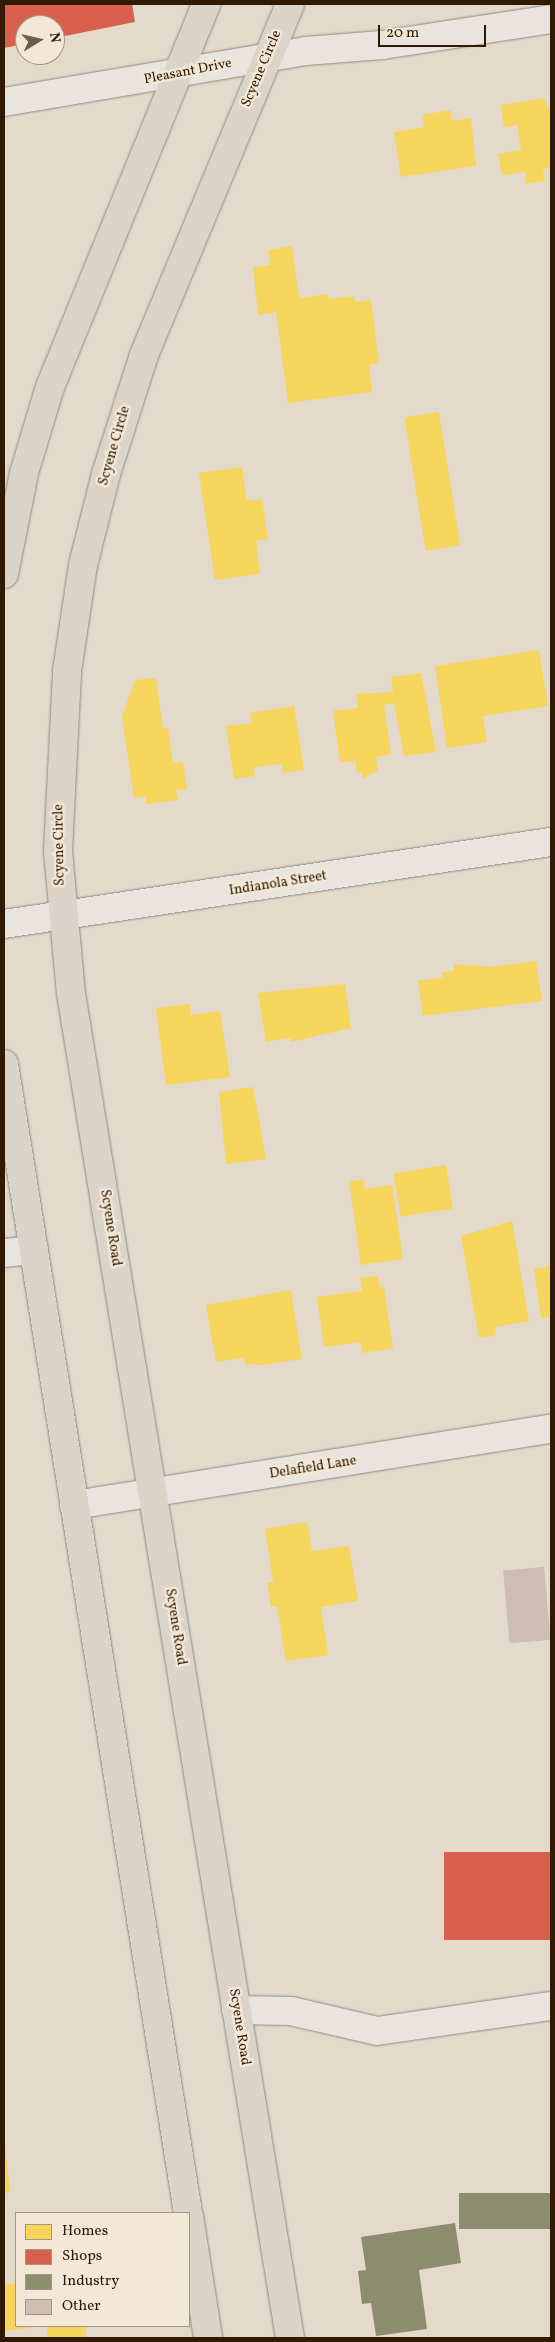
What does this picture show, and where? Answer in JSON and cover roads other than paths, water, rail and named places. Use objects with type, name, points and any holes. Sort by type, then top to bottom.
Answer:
[{"type":"main road","points":[[4,574],[24,473],[50,387],[175,76],[206,4]]},
{"type":"main road","name":"Scyene Circle","points":[[63,916],[58,851],[60,754],[83,565],[138,371],[290,4]]},
{"type":"main road","name":"Scyene Road","points":[[63,916],[71,994],[154,1493],[290,2338]]},
{"type":"main road","points":[[4,1064],[188,2212]]},
{"type":"main road","points":[[190,2227],[208,2338]]},
{"type":"street","name":"Pleasant Drive","points":[[4,102],[175,76],[268,57],[551,19]]},
{"type":"street","name":"Indianola Street","points":[[4,924],[551,842]]},
{"type":"street","points":[[4,1253],[34,1250]]},
{"type":"street","name":"Delafield Lane","points":[[74,1505],[551,1429]]},
{"type":"street","points":[[236,2010],[291,2010],[376,2031],[551,2006]]}]
